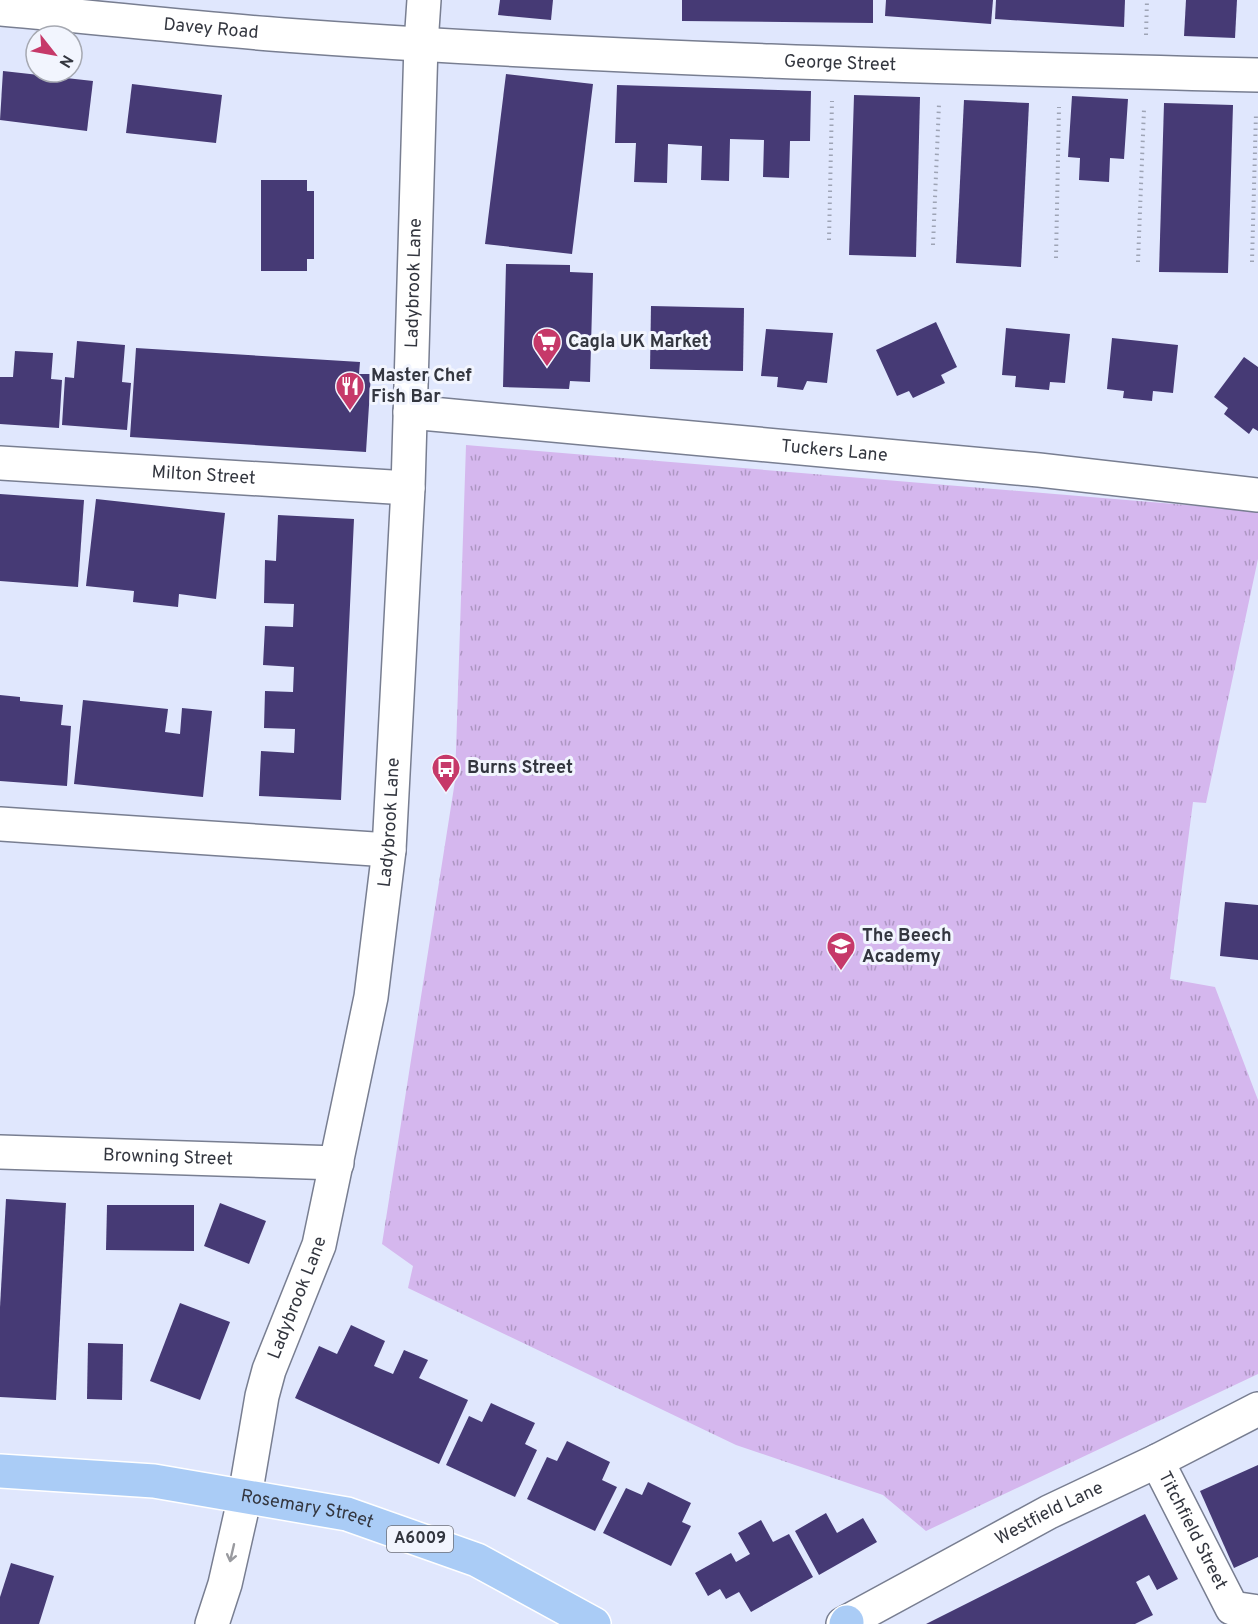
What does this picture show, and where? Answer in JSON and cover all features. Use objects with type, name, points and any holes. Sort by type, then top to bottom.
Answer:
[{"type":"highway","name":"Rosemary Street","points":[[0,1471],[154,1481],[328,1510],[477,1560],[587,1622]]},
{"type":"street","name":"Ladybrook Lane","points":[[212,1624],[225,1584],[245,1496],[262,1396],[269,1370],[319,1245],[371,997],[389,850],[408,488],[424,0]]},
{"type":"street","name":"Davey Road","points":[[0,9],[282,35],[421,44]]},
{"type":"street","name":"George Street","points":[[421,44],[832,64],[1258,75]]},
{"type":"street","name":"Tuckers Lane","points":[[410,412],[1039,470],[1258,495]]},
{"type":"street","name":"Milton Street","points":[[0,463],[408,488]]},
{"type":"street","points":[[0,824],[389,850]]},
{"type":"street","name":"Browning Street","points":[[0,1152],[337,1163]]},
{"type":"street","name":"Westfield Lane","points":[[845,1623],[1049,1512],[1157,1461],[1258,1409]]},
{"type":"street","name":"Titchfield Street","points":[[1157,1461],[1232,1608],[1258,1612]]},
{"type":"path","points":[[1138,262],[1147,0]]},
{"type":"path","points":[[829,240],[832,64]]},
{"type":"path","points":[[933,245],[940,67]]},
{"type":"path","points":[[1056,258],[1060,70]]},
{"type":"path","points":[[1252,262],[1256,112]]},
{"type":"green space","name":"The Beech Academy","points":[[466,445],[1258,511],[1258,559],[1206,803],[1193,802],[1170,979],[1215,987],[1258,1100],[1258,1374],[926,1531],[883,1495],[736,1445],[408,1288],[413,1266],[382,1244],[455,781]]},
{"type":"building","points":[[500,0],[553,0],[551,20],[498,15]]},
{"type":"building","points":[[682,0],[873,0],[873,23],[682,21]]},
{"type":"building","points":[[886,0],[993,0],[991,24],[885,16]]},
{"type":"building","points":[[996,0],[1125,0],[1124,27],[995,19]]},
{"type":"building","points":[[1186,0],[1237,0],[1235,38],[1184,36]]},
{"type":"building","points":[[3,71],[24,73],[24,84],[84,84],[84,80],[93,81],[87,131],[0,120]]},
{"type":"building","points":[[506,74],[593,84],[572,254],[485,244]]},
{"type":"building","points":[[132,84],[222,95],[216,143],[126,133]]},
{"type":"building","points":[[617,85],[811,91],[810,141],[790,141],[789,178],[763,177],[764,140],[730,139],[729,181],[701,180],[702,146],[668,144],[667,183],[634,182],[636,143],[615,143]]},
{"type":"building","points":[[854,95],[920,97],[916,257],[849,255]]},
{"type":"building","points":[[1072,96],[1128,99],[1124,159],[1110,158],[1109,182],[1079,180],[1080,158],[1068,157]]},
{"type":"building","points":[[964,100],[1029,103],[1021,267],[956,263]]},
{"type":"building","points":[[1164,103],[1233,105],[1228,273],[1159,272]]},
{"type":"building","points":[[261,180],[307,180],[307,191],[314,191],[314,259],[307,259],[307,271],[261,271]]},
{"type":"building","points":[[506,264],[570,265],[570,272],[593,273],[590,382],[570,381],[569,389],[503,387]]},
{"type":"building","points":[[651,306],[744,308],[743,371],[650,369]]},
{"type":"building","points":[[936,322],[957,367],[941,375],[945,383],[913,398],[909,391],[897,396],[876,350]]},
{"type":"building","points":[[1006,328],[1070,334],[1065,383],[1050,382],[1049,390],[1015,387],[1016,376],[1002,375]]},
{"type":"building","points":[[766,329],[833,333],[827,383],[807,381],[803,390],[777,387],[778,377],[761,376]]},
{"type":"building","points":[[1112,338],[1178,345],[1173,393],[1153,391],[1152,401],[1123,398],[1124,391],[1107,389]]},
{"type":"building","points":[[77,341],[125,345],[122,382],[131,383],[127,430],[62,425],[65,377],[74,378]]},
{"type":"building","points":[[136,348],[360,362],[359,374],[371,374],[366,452],[130,437]]},
{"type":"building","points":[[15,351],[53,353],[51,379],[62,380],[59,428],[0,424],[0,377],[13,377]]},
{"type":"building","points":[[1244,357],[1258,367],[1258,431],[1253,428],[1249,434],[1224,414],[1228,408],[1214,397]]},
{"type":"building","points":[[0,494],[84,500],[78,587],[0,581]]},
{"type":"building","points":[[96,499],[225,513],[216,599],[179,594],[178,607],[133,602],[134,591],[86,586]]},
{"type":"building","points":[[278,515],[354,519],[341,800],[259,796],[261,751],[294,753],[295,729],[264,728],[265,691],[293,692],[294,667],[263,665],[265,626],[293,627],[294,604],[264,603],[265,560],[276,561]]},
{"type":"building","points":[[0,695],[20,697],[20,701],[63,705],[61,725],[71,726],[67,786],[0,781]]},
{"type":"building","points":[[83,700],[168,709],[165,732],[180,734],[182,708],[212,711],[203,797],[74,784]]},
{"type":"building","points":[[1225,902],[1258,905],[1258,960],[1220,956]]},
{"type":"building","points":[[6,1199],[66,1203],[56,1400],[0,1397],[0,1307]]},
{"type":"building","points":[[220,1203],[266,1221],[249,1264],[204,1246]]},
{"type":"building","points":[[107,1205],[194,1205],[194,1251],[106,1250]]},
{"type":"building","points":[[180,1303],[230,1322],[200,1400],[150,1381]]},
{"type":"building","points":[[351,1325],[385,1341],[374,1366],[393,1374],[404,1350],[428,1360],[419,1378],[468,1400],[439,1464],[295,1398],[319,1346],[337,1354]]},
{"type":"building","points":[[88,1343],[123,1344],[122,1400],[87,1399]]},
{"type":"building","points":[[491,1403],[535,1423],[525,1444],[537,1450],[515,1497],[446,1465],[469,1416],[482,1422]]},
{"type":"building","points":[[567,1441],[610,1462],[602,1480],[617,1487],[595,1531],[527,1499],[547,1457],[557,1461]]},
{"type":"building","points":[[1258,1465],[1258,1557],[1234,1568],[1200,1491]]},
{"type":"building","points":[[648,1482],[691,1503],[682,1522],[691,1526],[671,1566],[603,1533],[626,1488],[642,1495]]},
{"type":"building","points":[[826,1513],[837,1533],[863,1518],[877,1542],[819,1575],[795,1531]]},
{"type":"building","points":[[1145,1514],[1178,1579],[1157,1590],[1149,1575],[1136,1582],[1153,1615],[1135,1624],[926,1624]]},
{"type":"building","points":[[761,1520],[773,1542],[789,1534],[813,1577],[751,1612],[739,1592],[726,1599],[720,1589],[708,1596],[695,1573],[731,1553],[736,1562],[750,1554],[738,1533]]},
{"type":"building","points":[[11,1563],[54,1576],[39,1624],[0,1624],[0,1597]]},
{"type":"place","name":"Cagla UK Market","points":[[547,368]]},
{"type":"place","name":"Master Chef Fish Bar","points":[[350,412]]},
{"type":"place","name":"Burns Street","points":[[446,794]]},
{"type":"place","name":"The Beech Academy","points":[[841,972]]}]
